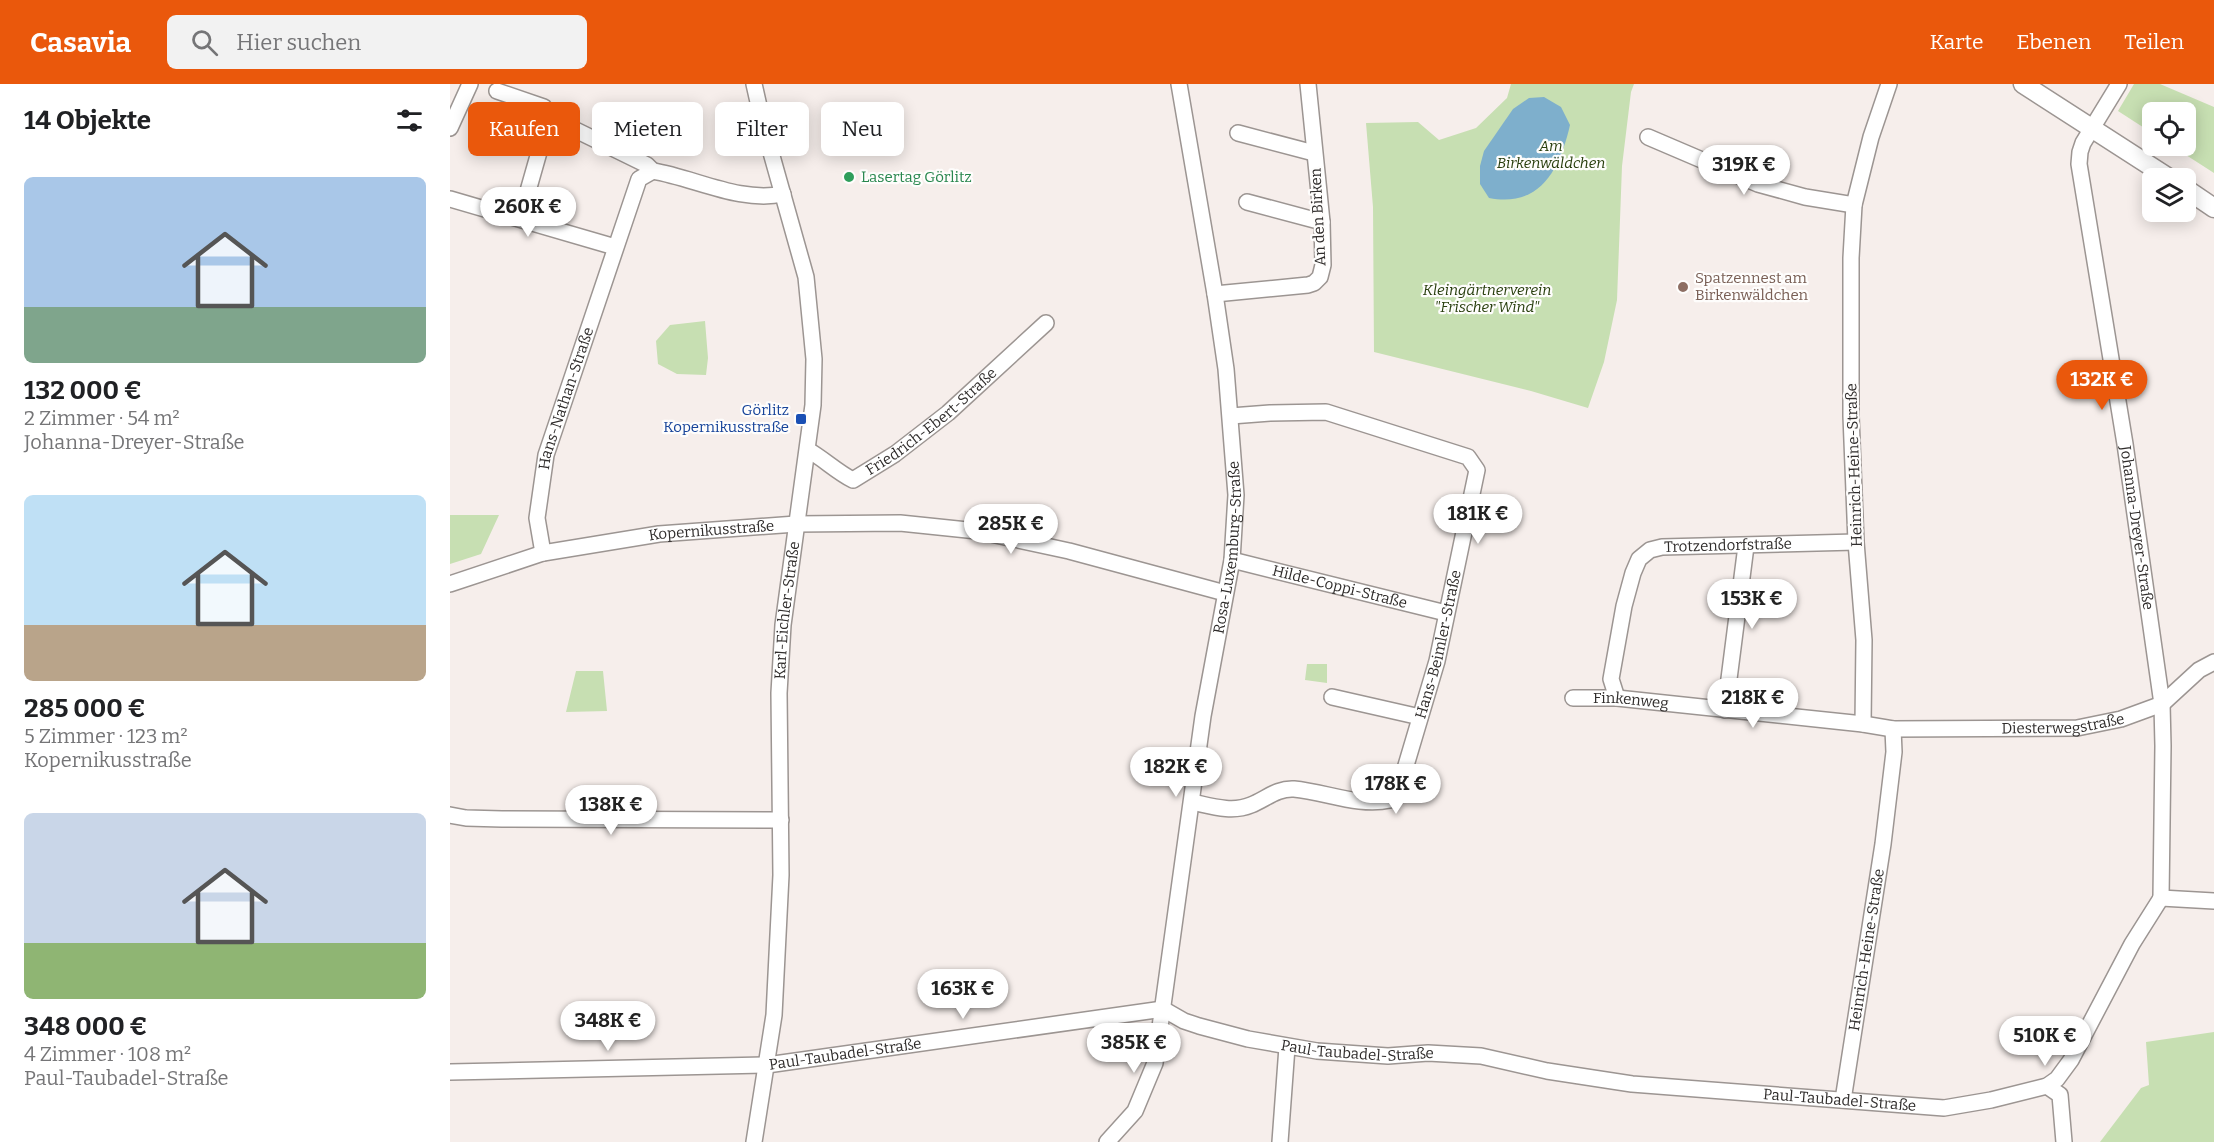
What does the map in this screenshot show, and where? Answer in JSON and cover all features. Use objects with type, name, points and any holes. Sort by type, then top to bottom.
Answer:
[{"type":"main road","points":[[2023,84],[2154,168]]},
{"type":"main road","points":[[2196,196],[2214,208]]},
{"type":"street","points":[[450,128],[470,84]]},
{"type":"street","name":"Karl-Eichler-Straße","points":[[754,84],[801,254],[806,277],[814,359],[808,450],[784,614],[779,693],[781,874],[775,1005],[754,1142]]},
{"type":"street","name":"Rosa-Luxemburg-Straße","points":[[1107,1142],[1136,1111],[1155,1063],[1203,716],[1232,560],[1236,495],[1231,416],[1215,294],[1179,84]]},
{"type":"street","name":"An den Birken","points":[[1215,294],[1314,283],[1320,276],[1323,266],[1322,222],[1308,84]]},
{"type":"street","name":"Heinrich-Heine-Straße","points":[[1863,724],[1864,639],[1856,542],[1851,416],[1851,258],[1854,205],[1871,137],[1889,84]]},
{"type":"street","name":"Johanna-Dreyer-Straße","points":[[2119,84],[2092,128],[2080,152],[2079,164],[2125,444],[2162,704],[2161,898]]},
{"type":"street","points":[[497,91],[529,102]]},
{"type":"street","points":[[580,132],[648,165],[653,171],[748,195],[768,197],[783,194]]},
{"type":"street","points":[[1238,133],[1314,153]]},
{"type":"street","points":[[1648,137],[1758,184],[1805,197],[1854,205]]},
{"type":"street","points":[[526,198],[538,156]]},
{"type":"street","name":"Hans-Nathan-Straße","points":[[543,553],[537,518],[546,455],[639,179],[653,171]]},
{"type":"street","points":[[450,199],[615,247]]},
{"type":"street","points":[[1247,202],[1322,222]]},
{"type":"street","name":"Friedrich-Ebert-Straße","points":[[808,450],[824,459],[840,474],[853,480],[895,454],[948,413],[1046,323]]},
{"type":"street","name":"Hans-Beimler-Straße","points":[[1192,802],[1235,809],[1251,805],[1276,792],[1292,789],[1376,803],[1390,800],[1399,789],[1437,661],[1477,470],[1468,457],[1326,412],[1231,416]]},
{"type":"street","name":"Kopernikusstraße","points":[[450,584],[543,553],[658,534],[796,524],[900,523],[977,531],[1069,551],[1225,593]]},
{"type":"street","name":"Trotzendorfstraße","points":[[1617,698],[1611,679],[1624,606],[1639,559],[1650,550],[1662,547],[1856,542]]},
{"type":"street","points":[[1725,710],[1746,546]]},
{"type":"street","name":"Hilde-Coppi-Straße","points":[[1232,560],[1446,614]]},
{"type":"street","name":"Diesterwegstraße","points":[[1893,729],[2077,728],[2121,719],[2162,704],[2199,670],[2214,662]]},
{"type":"street","points":[[1332,697],[1420,717]]},
{"type":"street","name":"Finkenweg","points":[[1573,698],[1617,698],[1893,729]]},
{"type":"street","name":"Heinrich-Heine-Straße","points":[[1843,1100],[1882,844],[1894,752],[1893,729]]},
{"type":"street","points":[[450,815],[502,819],[781,820]]},
{"type":"street","points":[[2064,1142],[2061,1095],[2047,1086],[2057,1079],[2071,1060],[2132,944],[2161,898],[2214,901]]},
{"type":"street","name":"Paul-Taubadel-Straße","points":[[450,1072],[767,1065],[1162,1009],[1199,1026],[1287,1047],[1389,1056],[1428,1053],[1481,1056],[1547,1071],[1632,1084],[1944,1108],[1991,1100],[2047,1086]]},
{"type":"street","points":[[1280,1142],[1287,1047]]},
{"type":"green space","points":[[1511,84],[1634,84],[1631,92],[1622,166],[1617,300],[1604,362],[1588,408],[1531,391],[1374,352],[1373,207],[1366,123],[1418,122],[1439,140],[1476,128],[1507,98]]},
{"type":"green space","points":[[2134,84],[2160,84],[2214,107],[2214,173],[2188,156],[2196,156],[2196,102],[2142,102],[2142,127],[2118,111]]},
{"type":"green space","points":[[705,321],[708,358],[706,375],[677,374],[658,364],[656,341],[670,325]]},
{"type":"green space","points":[[450,515],[499,515],[481,554],[450,564]]},
{"type":"green space","points":[[1307,664],[1327,664],[1327,683],[1305,680]]},
{"type":"green space","points":[[576,671],[603,671],[607,711],[566,712]]},
{"type":"green space","points":[[2214,1032],[2214,1142],[2100,1142],[2141,1088],[2149,1085],[2146,1042]]},
{"type":"water","points":[[1544,97],[1561,107],[1570,125],[1554,170],[1535,191],[1522,197],[1489,198],[1480,184],[1480,166],[1484,151],[1513,109],[1529,98]]},
{"type":"place","name":"Lasertag Görlitz","points":[[849,177]]},
{"type":"place","name":"Spatzennest am Birkenwäldchen","points":[[1683,287]]},
{"type":"place","name":"Görlitz Kopernikusstraße","points":[[801,419]]},
{"type":"park label","name":"Am Birkenwäldchen","points":[[1551,154]]},
{"type":"park label","name":"Kleingärtnerverein \"Frischer Wind\"","points":[[1487,298]]}]
